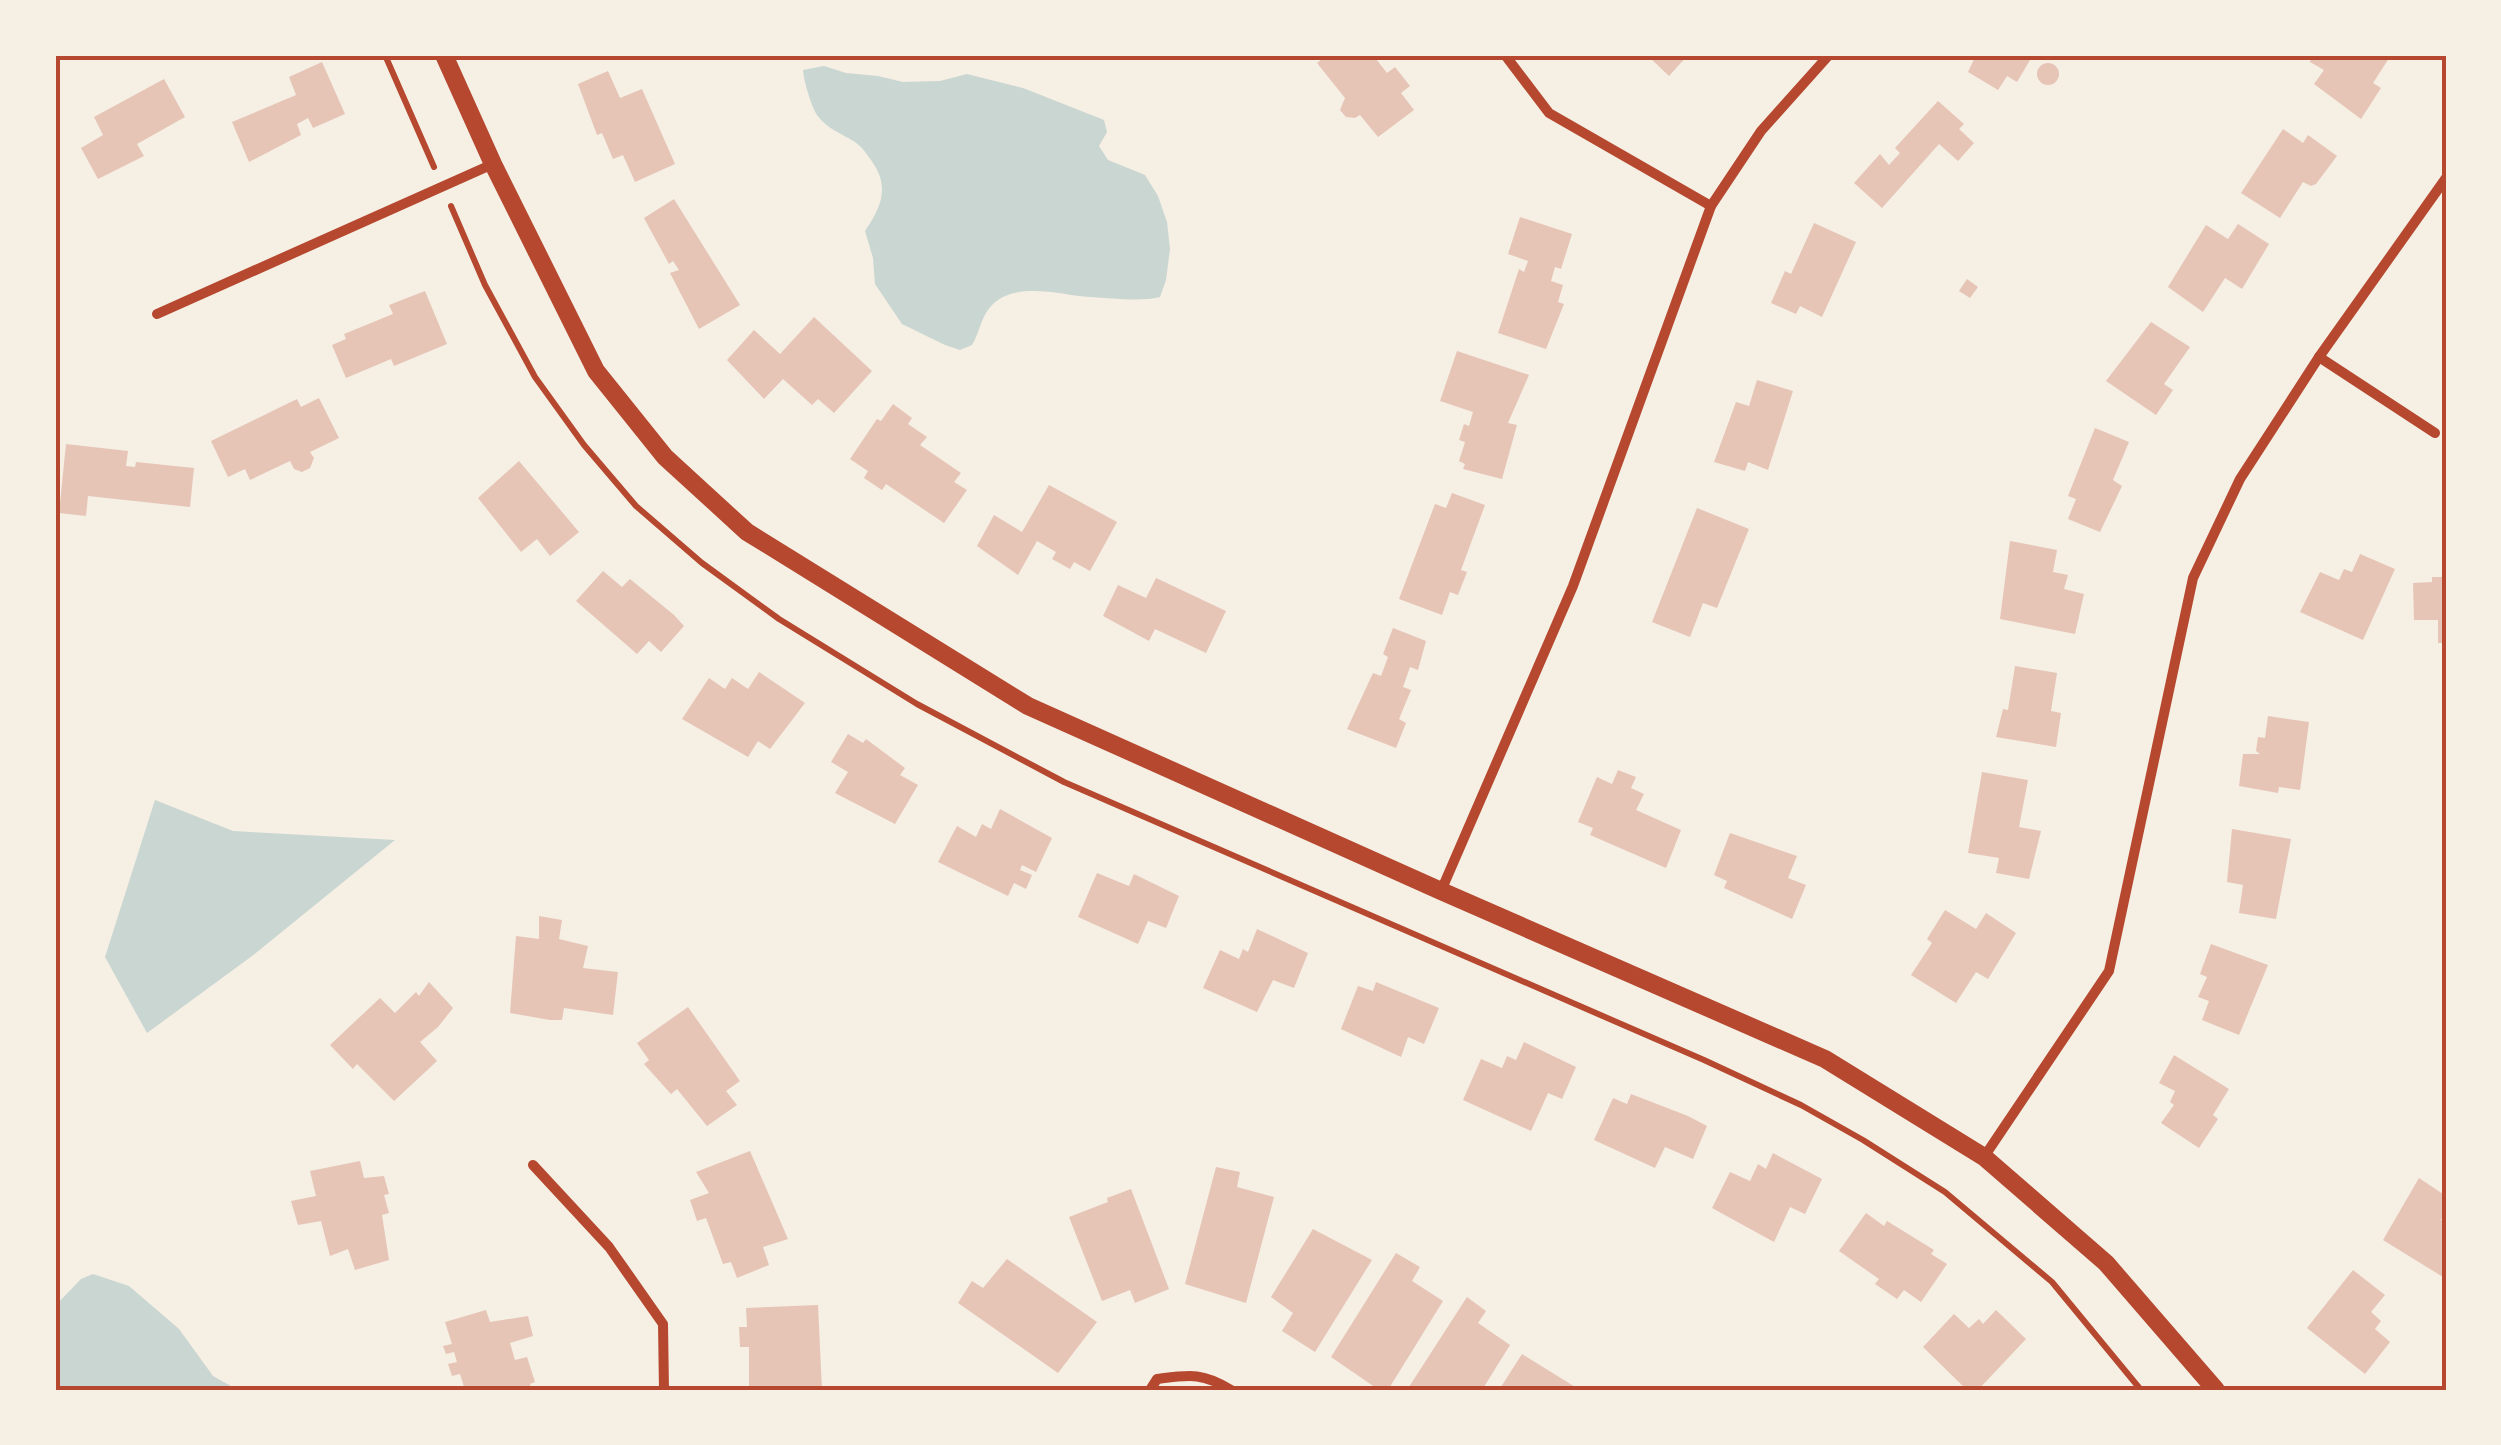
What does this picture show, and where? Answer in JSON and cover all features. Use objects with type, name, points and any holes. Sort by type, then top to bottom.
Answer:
[{"type":"street","points":[[444,55],[493,164],[596,370],[665,457],[747,532],[1028,706],[1825,1059],[1984,1157],[2106,1264],[2216,1390]]},
{"type":"street","points":[[1505,55],[1549,113],[1711,206]]},
{"type":"street","points":[[1441,891],[1573,586],[1711,206],[1761,132],[1830,55]]},
{"type":"street","points":[[157,314],[493,164]]},
{"type":"street","points":[[1984,1157],[2109,971],[2193,578],[2240,479],[2320,356],[2446,178]]},
{"type":"street","points":[[2320,356],[2435,433]]},
{"type":"street","points":[[533,1165],[609,1247],[663,1324],[664,1390]]},
{"type":"street","points":[[1150,1390],[1158,1380],[1193,1374],[1231,1390]]},
{"type":"path","points":[[2095,1334],[2141,1390]]},
{"type":"shaded area","points":[[824,66],[903,82],[940,81],[967,74],[1023,88],[1104,120],[1107,132],[1099,146],[1108,160],[1145,175],[1167,222],[1170,249],[1160,297],[1014,293],[993,304],[972,345],[960,350],[902,324],[875,284],[865,231],[882,196],[877,169],[857,144],[821,120],[808,93],[803,70]]},
{"type":"shaded area","points":[[155,800],[233,831],[395,840],[252,956],[147,1033],[105,957]]},
{"type":"shaded area","points":[[93,1274],[129,1286],[179,1329],[213,1376],[238,1390],[55,1390],[55,1306],[81,1279]]},
{"type":"building","points":[[1327,55],[1373,55],[1387,73],[1395,67],[1410,86],[1401,93],[1414,110],[1378,137],[1360,115],[1346,117],[1340,110],[1345,98],[1317,63]]},
{"type":"building","points":[[1647,55],[1688,55],[1669,76]]},
{"type":"building","points":[[1976,55],[2033,55],[2017,82],[2007,76],[1998,90],[1968,72]]},
{"type":"building","points":[[2311,55],[2391,55],[2373,83],[2381,88],[2361,119],[2314,84],[2324,70],[2310,62]]},
{"type":"building","points":[[322,62],[345,114],[313,128],[308,118],[297,124],[301,135],[249,162],[232,122],[296,95],[289,77]]},
{"type":"building","points":[[2048,63],[2056,66],[2056,82],[2048,85],[2040,82],[2037,74],[2040,66]]},
{"type":"building","points":[[608,71],[620,98],[642,89],[675,164],[635,182],[623,155],[613,159],[602,133],[597,135],[578,84]]},
{"type":"building","points":[[164,79],[185,117],[137,144],[144,156],[98,179],[81,148],[103,135],[94,117]]},
{"type":"building","points":[[1938,101],[1964,124],[1959,129],[1974,143],[1958,161],[1939,144],[1882,208],[1854,183],[1880,154],[1889,165],[1900,153],[1895,148]]},
{"type":"building","points":[[2283,129],[2303,143],[2308,135],[2337,156],[2316,184],[2303,182],[2280,218],[2241,193]]},
{"type":"building","points":[[674,199],[740,305],[699,329],[670,273],[679,270],[673,261],[669,264],[644,218]]},
{"type":"building","points":[[1520,217],[1572,234],[1561,269],[1555,267],[1551,281],[1563,285],[1558,302],[1564,304],[1546,349],[1498,333],[1519,269],[1524,272],[1528,261],[1508,254]]},
{"type":"building","points":[[1814,223],[1856,242],[1822,317],[1800,306],[1796,314],[1771,303],[1785,271],[1791,274]]},
{"type":"building","points":[[2238,224],[2269,244],[2242,289],[2225,278],[2203,312],[2168,287],[2206,225],[2228,239]]},
{"type":"building","points":[[1967,279],[1978,287],[1970,298],[1959,291]]},
{"type":"building","points":[[425,291],[447,344],[394,366],[391,359],[346,378],[332,345],[346,339],[344,334],[393,314],[389,305]]},
{"type":"building","points":[[814,317],[872,371],[834,413],[818,399],[812,405],[783,379],[764,399],[727,360],[754,330],[780,354]]},
{"type":"building","points":[[2151,322],[2190,347],[2164,384],[2173,390],[2156,415],[2106,381]]},
{"type":"building","points":[[1457,351],[1529,375],[1508,423],[1517,425],[1502,479],[1463,469],[1465,464],[1459,461],[1465,442],[1459,440],[1473,412],[1440,401]]},
{"type":"building","points":[[1757,380],[1793,391],[1768,470],[1748,462],[1745,471],[1714,462],[1736,402],[1749,406]]},
{"type":"building","points":[[319,398],[339,438],[310,452],[314,458],[310,468],[302,472],[294,469],[290,461],[250,480],[245,469],[228,477],[211,441],[297,399],[301,407]]},
{"type":"building","points":[[893,404],[912,418],[908,424],[927,437],[920,445],[961,473],[954,482],[967,490],[944,523],[886,484],[882,490],[864,478],[868,471],[850,459],[877,419],[881,421]]},
{"type":"building","points":[[2095,428],[2129,442],[2113,480],[2122,486],[2100,532],[2068,519],[2076,499],[2068,496]]},
{"type":"building","points":[[66,444],[128,451],[126,466],[135,467],[136,462],[194,468],[190,507],[88,496],[86,516],[59,513]]},
{"type":"building","points":[[519,461],[579,532],[550,556],[537,539],[521,552],[478,498]]},
{"type":"building","points":[[1049,485],[1117,522],[1090,571],[1074,562],[1070,569],[1052,559],[1056,552],[1037,541],[1018,575],[977,546],[994,515],[1022,532]]},
{"type":"building","points":[[1452,493],[1485,505],[1461,570],[1467,572],[1458,595],[1450,592],[1442,615],[1399,599],[1435,504],[1446,508]]},
{"type":"building","points":[[1697,508],[1749,529],[1717,608],[1703,603],[1690,637],[1652,622]]},
{"type":"building","points":[[2010,541],[2057,550],[2053,572],[2068,575],[2064,589],[2084,594],[2075,634],[2000,619]]},
{"type":"building","points":[[2360,554],[2395,569],[2363,640],[2300,612],[2320,572],[2339,580],[2344,569],[2352,572]]},
{"type":"building","points":[[603,571],[622,587],[630,579],[684,626],[661,652],[649,641],[637,654],[576,601]]},
{"type":"building","points":[[2432,577],[2446,577],[2446,643],[2438,643],[2438,620],[2414,620],[2413,583],[2432,582]]},
{"type":"building","points":[[1156,578],[1226,611],[1206,653],[1155,629],[1149,641],[1103,616],[1118,585],[1146,598]]},
{"type":"building","points":[[1393,628],[1426,641],[1418,670],[1410,667],[1403,687],[1411,690],[1399,719],[1406,723],[1396,748],[1347,729],[1373,673],[1381,676],[1388,657],[1383,654]]},
{"type":"building","points":[[2015,666],[2057,673],[2051,711],[2061,713],[2056,747],[1996,737],[2003,709],[2008,710]]},
{"type":"building","points":[[759,672],[805,703],[770,749],[758,741],[748,757],[682,719],[709,678],[725,689],[732,678],[748,689]]},
{"type":"building","points":[[2268,716],[2309,722],[2300,790],[2279,787],[2278,793],[2239,786],[2243,754],[2260,754],[2256,751],[2258,737],[2265,738]]},
{"type":"building","points":[[848,734],[863,743],[866,739],[905,768],[900,775],[918,785],[895,824],[835,793],[848,772],[831,762]]},
{"type":"building","points":[[1618,770],[1636,777],[1631,788],[1644,794],[1636,810],[1681,830],[1666,868],[1590,835],[1593,828],[1578,822],[1597,777],[1612,784]]},
{"type":"building","points":[[1982,772],[2028,780],[2019,827],[2041,831],[2029,879],[1996,873],[1999,858],[1968,853]]},
{"type":"building","points":[[1000,809],[1052,838],[1036,872],[1022,865],[1020,870],[1032,875],[1026,889],[1014,883],[1008,896],[938,862],[957,826],[976,837],[982,824],[991,829]]},
{"type":"building","points":[[2232,829],[2291,839],[2276,919],[2239,913],[2243,885],[2227,882]]},
{"type":"building","points":[[1730,833],[1797,856],[1788,878],[1806,885],[1792,919],[1724,888],[1727,881],[1714,875]]},
{"type":"building","points":[[1097,873],[1129,886],[1134,874],[1179,896],[1166,928],[1148,921],[1138,944],[1078,917]]},
{"type":"building","points":[[1945,910],[1976,929],[1986,913],[2016,933],[1988,979],[1976,972],[1956,1003],[1911,975],[1932,943],[1927,939]]},
{"type":"building","points":[[539,916],[562,920],[559,939],[588,946],[583,968],[618,972],[613,1015],[564,1008],[562,1020],[550,1020],[510,1013],[516,936],[539,939]]},
{"type":"building","points":[[1257,929],[1308,953],[1294,988],[1273,980],[1257,1012],[1203,988],[1220,950],[1239,959],[1243,949],[1248,952]]},
{"type":"building","points":[[2211,944],[2268,965],[2239,1035],[2202,1020],[2209,1001],[2198,997],[2207,977],[2200,974]]},
{"type":"building","points":[[429,982],[453,1008],[420,1042],[437,1061],[394,1101],[357,1064],[353,1069],[330,1045],[380,998],[395,1013],[416,992],[419,996]]},
{"type":"building","points":[[1376,982],[1439,1008],[1424,1044],[1408,1037],[1401,1057],[1341,1029],[1358,986],[1373,991]]},
{"type":"building","points":[[688,1007],[740,1081],[726,1091],[737,1105],[707,1126],[677,1089],[671,1094],[644,1064],[649,1060],[637,1043]]},
{"type":"building","points":[[1524,1042],[1576,1067],[1562,1099],[1548,1093],[1531,1131],[1463,1100],[1481,1059],[1502,1068],[1507,1056],[1516,1060]]},
{"type":"building","points":[[2174,1055],[2229,1089],[2213,1115],[2218,1119],[2199,1148],[2161,1123],[2174,1105],[2170,1102],[2175,1091],[2159,1083]]},
{"type":"building","points":[[1631,1094],[1707,1126],[1693,1159],[1665,1147],[1655,1168],[1594,1140],[1613,1098],[1627,1104]]},
{"type":"building","points":[[750,1151],[788,1239],[763,1247],[769,1265],[737,1278],[731,1262],[723,1264],[706,1218],[697,1221],[690,1200],[709,1193],[696,1172]]},
{"type":"building","points":[[1773,1153],[1822,1179],[1805,1214],[1790,1207],[1774,1242],[1712,1208],[1730,1172],[1750,1181],[1758,1164],[1766,1169]]},
{"type":"building","points":[[360,1161],[364,1178],[384,1176],[389,1213],[382,1215],[389,1260],[355,1270],[348,1249],[330,1256],[321,1221],[298,1225],[291,1201],[316,1196],[310,1171]]},
{"type":"building","points":[[1216,1167],[1240,1172],[1237,1187],[1274,1197],[1246,1303],[1185,1284]]},
{"type":"building","points":[[2419,1178],[2446,1196],[2446,1211],[2441,1220],[2446,1223],[2443,1277],[2383,1240]]},
{"type":"building","points":[[1131,1189],[1169,1289],[1135,1303],[1130,1290],[1102,1301],[1069,1217]]},
{"type":"building","points":[[1866,1213],[1884,1226],[1887,1221],[1934,1250],[1931,1254],[1947,1264],[1921,1302],[1904,1290],[1897,1299],[1875,1284],[1879,1279],[1839,1251]]},
{"type":"building","points":[[1313,1229],[1372,1260],[1315,1352],[1282,1331],[1293,1313],[1271,1297]]},
{"type":"building","points":[[1396,1253],[1420,1267],[1412,1281],[1443,1301],[1388,1390],[1379,1390],[1331,1357]]},
{"type":"building","points":[[1007,1259],[1097,1322],[1058,1373],[958,1303],[972,1281],[983,1288]]},
{"type":"building","points":[[2353,1270],[2385,1295],[2371,1312],[2381,1321],[2375,1329],[2390,1342],[2365,1374],[2307,1328]]},
{"type":"building","points":[[1467,1297],[1486,1311],[1478,1323],[1510,1345],[1482,1390],[1407,1390]]},
{"type":"building","points":[[818,1305],[822,1390],[749,1390],[749,1347],[740,1347],[739,1327],[747,1327],[746,1308]]},
{"type":"building","points":[[486,1310],[490,1322],[528,1316],[533,1336],[510,1343],[515,1360],[527,1357],[535,1382],[530,1384],[532,1390],[465,1390],[460,1374],[452,1376],[448,1364],[457,1362],[454,1352],[446,1354],[443,1346],[452,1344],[445,1322]]},
{"type":"building","points":[[1996,1310],[2026,1339],[1978,1390],[1967,1390],[1923,1347],[1954,1314],[1969,1328],[1979,1319],[1983,1324]]},
{"type":"building","points":[[1522,1354],[1580,1390],[1499,1390]]}]
